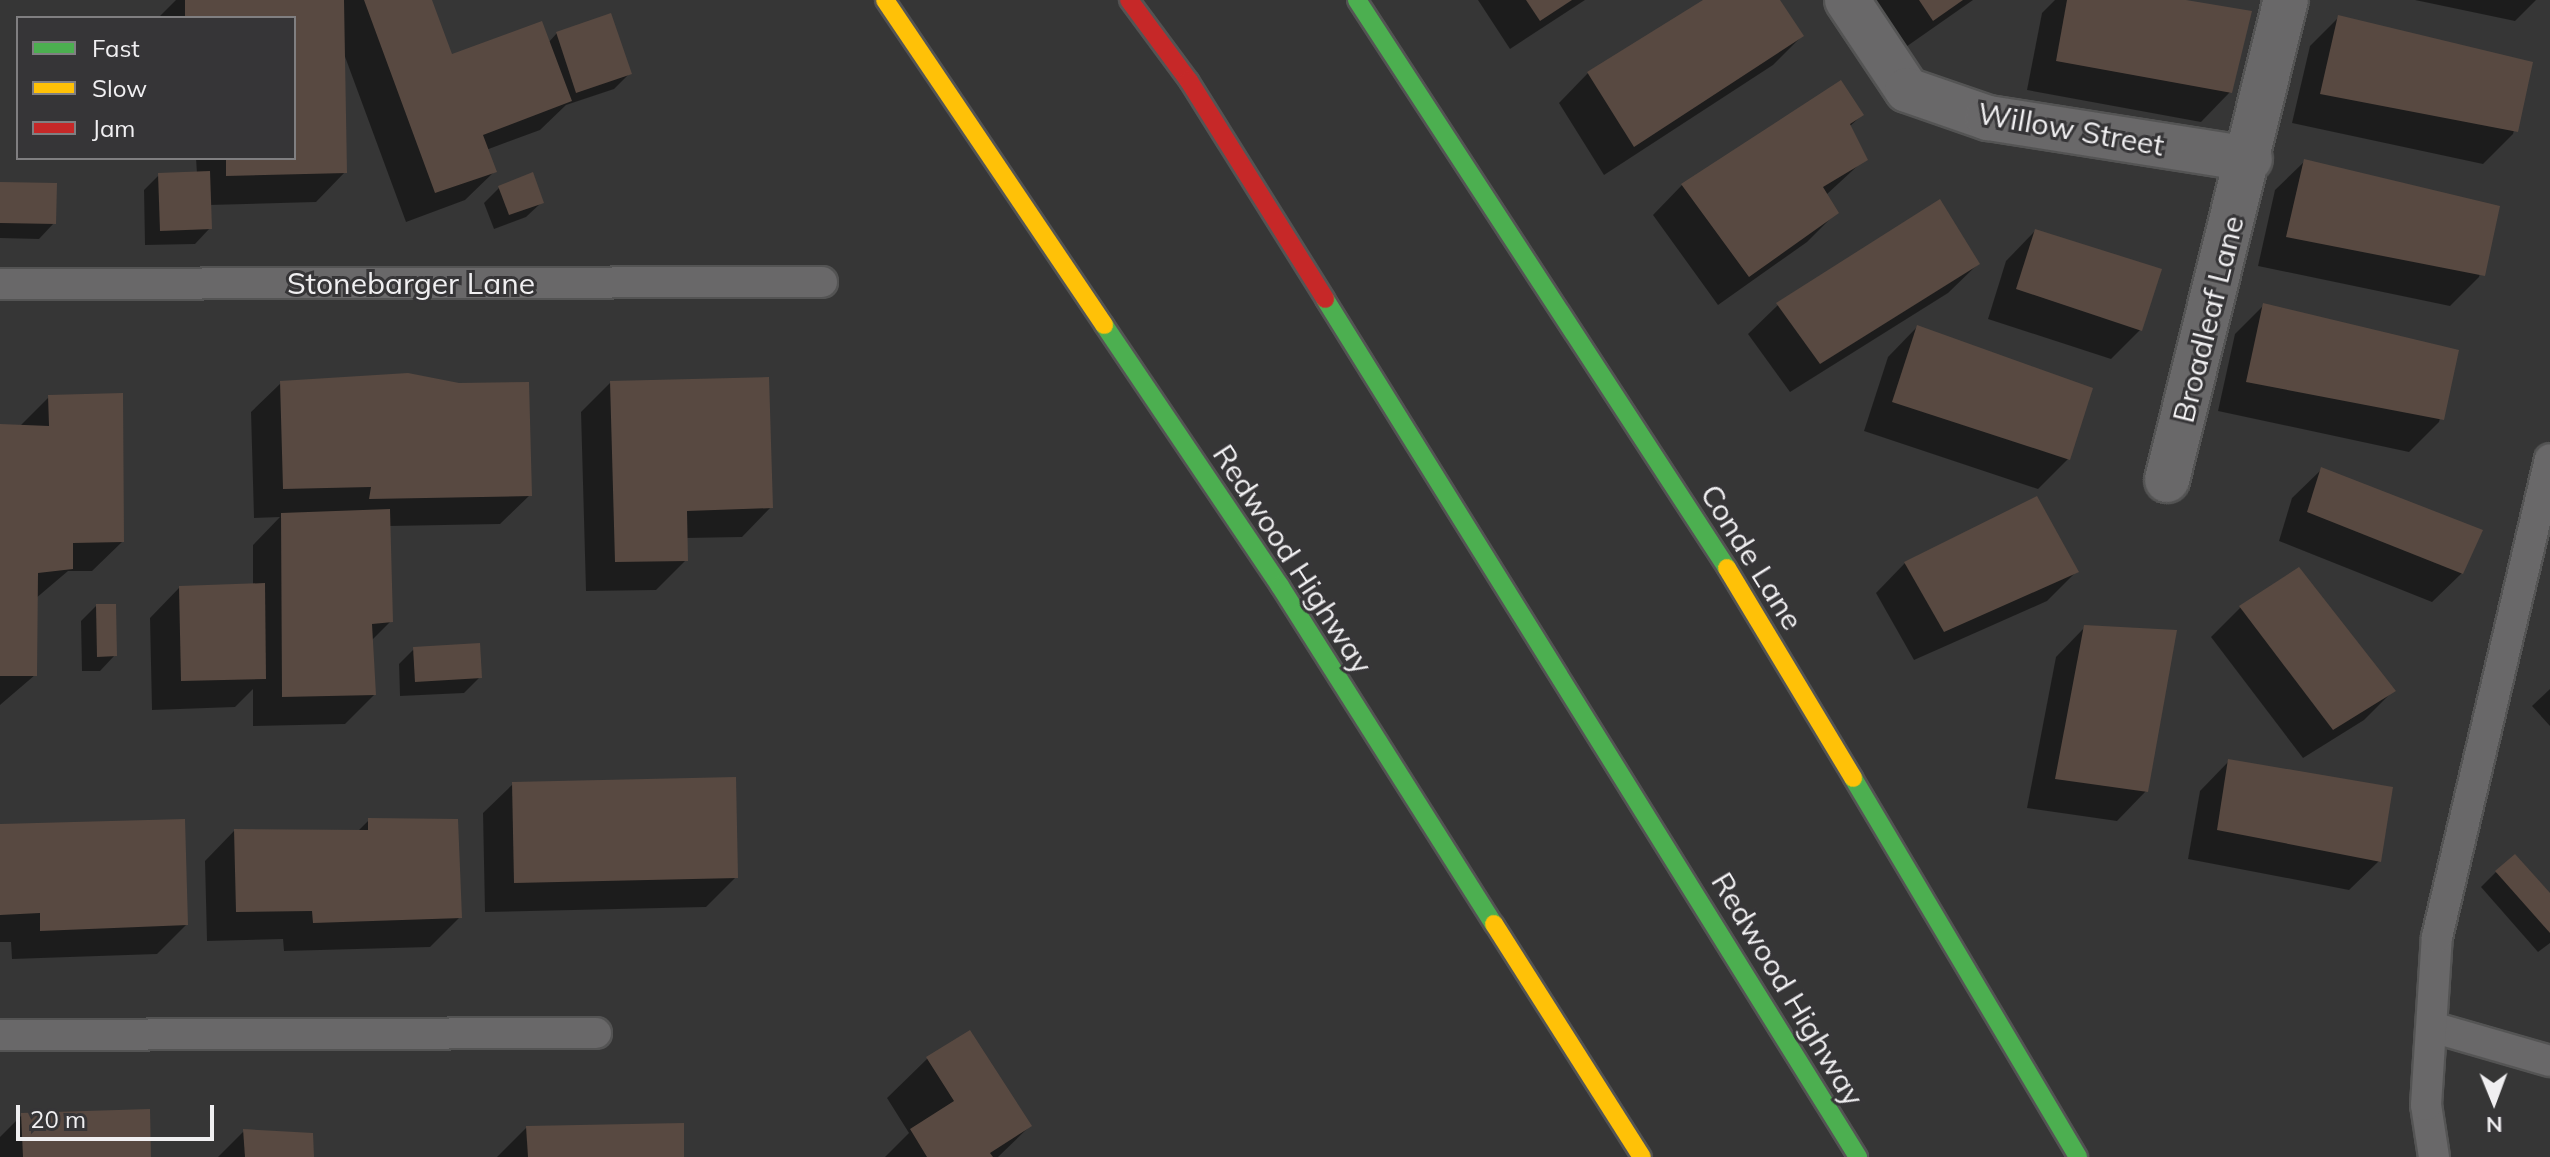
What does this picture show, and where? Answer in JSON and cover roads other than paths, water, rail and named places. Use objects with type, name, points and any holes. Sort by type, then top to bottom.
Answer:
[{"type":"main road","name":"Redwood Highway","points":[[885,0],[1280,586],[1642,1157]]},
{"type":"main road","name":"Redwood Highway","points":[[1129,0],[1189,81],[1858,1157]]},
{"type":"main road","name":"Conde Lane","points":[[1357,0],[1740,587],[2078,1157]]},
{"type":"street","name":"Willow Street","points":[[1847,0],[1907,90],[1988,118],[2250,159]]},
{"type":"street","name":"Broadleaf Lane","points":[[2167,480],[2250,159],[2286,0]]},
{"type":"lane","name":"Stonebarger Lane","points":[[0,284],[822,282]]},
{"type":"lane","points":[[2434,1157],[2426,1105],[2437,937],[2550,459]]},
{"type":"lane","points":[[2432,1027],[2550,1061]]},
{"type":"lane","points":[[0,1035],[596,1033]]}]
